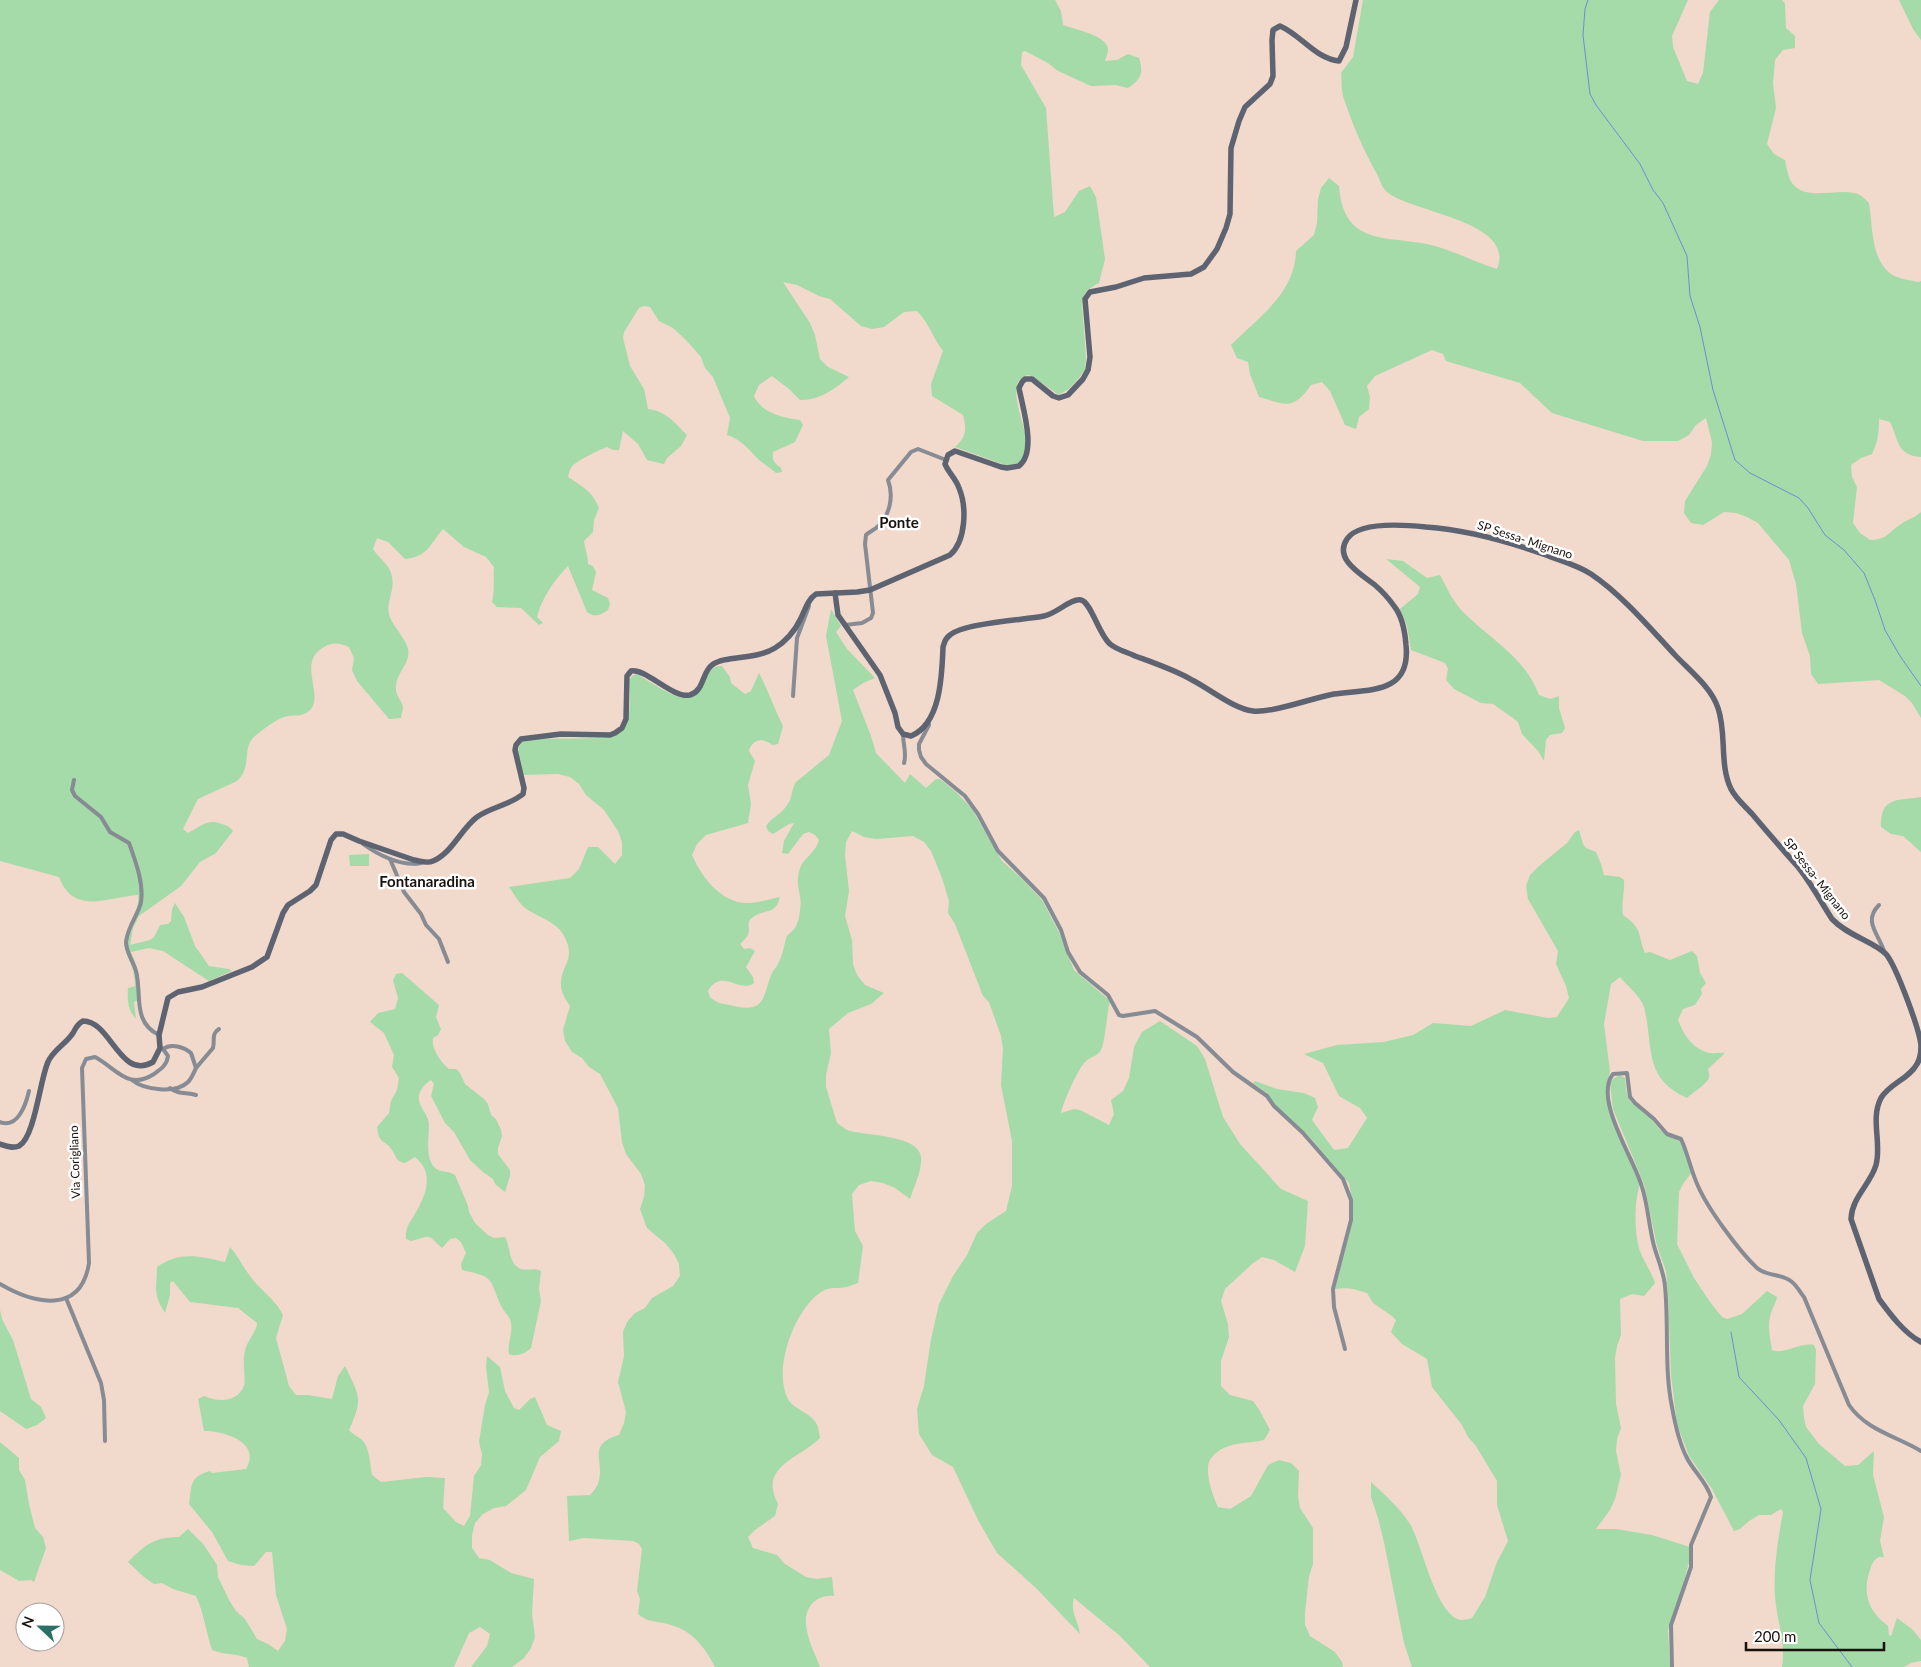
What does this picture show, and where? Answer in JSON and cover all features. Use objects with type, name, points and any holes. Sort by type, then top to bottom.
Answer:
[{"type":"street","points":[[359,841],[390,859],[412,864],[432,862],[443,854],[479,815],[523,794],[524,788],[515,750],[516,744],[521,739],[562,734],[610,735],[620,730],[625,722],[627,676],[630,672],[638,671],[663,686],[686,695],[692,694],[699,688],[708,669],[714,663],[755,656],[777,648],[793,631],[808,601],[816,594],[870,590],[946,557],[958,545],[963,530],[961,496],[954,476],[947,468],[946,460],[948,454],[955,451],[1001,467],[1019,466],[1028,456],[1029,442],[1019,388],[1020,384],[1025,379],[1032,379],[1053,396],[1062,398],[1068,395],[1083,379],[1088,370],[1090,357],[1085,302],[1088,293],[1092,290],[1116,287],[1144,278],[1190,274],[1204,267],[1217,249],[1230,214],[1231,148],[1239,121],[1246,107],[1270,84],[1273,76],[1273,30],[1280,26],[1290,30],[1324,57],[1339,61],[1346,48],[1356,0]]},
{"type":"street","points":[[844,625],[862,623],[872,618],[873,613],[865,552],[866,535],[876,528],[889,510],[891,497],[888,480],[912,452],[918,449],[946,460]]},
{"type":"street","name":"SP Sessa- Mignano","points":[[928,721],[941,687],[944,644],[951,634],[987,624],[1045,616],[1056,612],[1073,600],[1088,604],[1095,622],[1109,643],[1185,676],[1236,705],[1249,710],[1264,710],[1324,696],[1385,686],[1398,680],[1405,669],[1407,656],[1402,621],[1397,610],[1386,596],[1348,564],[1343,548],[1347,538],[1356,531],[1364,529],[1400,525],[1439,528],[1488,537],[1568,563],[1592,575],[1620,598],[1667,646],[1706,688],[1718,707],[1721,720],[1725,772],[1732,792],[1801,870],[1838,926],[1885,953]]},
{"type":"street","points":[[835,593],[838,616],[880,674],[895,713],[898,727],[903,734],[910,736],[916,734],[928,721]]},
{"type":"street","points":[[793,696],[797,638],[808,612],[808,601]]},
{"type":"street","points":[[928,721],[929,724],[920,744],[921,757],[926,764],[965,796],[978,814],[998,852],[1044,898],[1061,930],[1068,952],[1080,972],[1108,995],[1119,1014],[1124,1016],[1135,1013],[1155,1012],[1197,1036],[1233,1072],[1268,1096],[1274,1106],[1303,1133],[1343,1179],[1351,1200],[1351,1220],[1334,1289],[1334,1307],[1346,1349]]},
{"type":"street","points":[[903,734],[902,744],[906,757],[904,763]]},
{"type":"street","points":[[74,780],[73,793],[101,817],[110,832],[129,843],[140,879],[141,904],[129,930],[126,946],[136,969],[141,1017],[151,1031],[159,1035]]},
{"type":"street","points":[[132,1080],[138,1081],[146,1078],[166,1063],[168,1056],[162,1049],[159,1035],[166,1003],[173,994],[202,987],[252,967],[267,957],[283,913],[288,905],[310,891],[316,884],[330,840],[336,834],[343,834],[422,862]]},
{"type":"street","points":[[390,859],[404,892],[421,914],[426,925],[439,939],[448,962]]},
{"type":"street","points":[[1879,905],[1873,911],[1871,920],[1908,1000],[1921,1047],[1916,1065],[1886,1091],[1878,1106],[1876,1128],[1878,1155],[1876,1165],[1856,1199],[1851,1219],[1879,1299],[1910,1334],[1921,1342]]},
{"type":"street","points":[[0,1144],[15,1147],[23,1142],[36,1107],[48,1062],[82,1021],[93,1023],[123,1056],[137,1065],[143,1066],[153,1062],[162,1049],[169,1046],[187,1050],[194,1057],[196,1068]]},
{"type":"street","points":[[132,1080],[136,1084],[148,1089],[170,1088],[187,1083],[196,1068],[213,1048],[213,1036],[219,1028]]},
{"type":"street","name":"Via Corigliano","points":[[66,1298],[82,1285],[89,1263],[82,1068],[86,1060],[95,1057],[132,1080]]},
{"type":"street","points":[[1672,1667],[1671,1625],[1691,1567],[1692,1545],[1711,1496],[1702,1479],[1687,1459],[1671,1405],[1667,1363],[1665,1286],[1654,1246],[1643,1189],[1610,1106],[1609,1078],[1613,1074],[1627,1073],[1630,1097],[1667,1134],[1681,1139],[1698,1187],[1720,1222],[1743,1253],[1764,1274],[1783,1277],[1792,1281],[1804,1297],[1849,1405],[1855,1414],[1871,1427],[1921,1451]]},
{"type":"street","points":[[170,1088],[175,1092],[190,1093],[196,1096]]},
{"type":"street","points":[[0,1122],[5,1124],[19,1116],[29,1091]]},
{"type":"street","points":[[0,1284],[17,1294],[30,1298],[55,1301],[66,1298],[101,1383],[104,1400],[105,1441]]},
{"type":"green space","points":[[0,0],[1055,0],[1061,11],[1063,25],[1096,36],[1106,44],[1108,51],[1105,61],[1117,60],[1128,54],[1139,58],[1141,68],[1139,79],[1128,88],[1116,85],[1091,86],[1058,71],[1048,63],[1025,51],[1022,52],[1021,65],[1046,108],[1054,217],[1065,212],[1079,191],[1090,186],[1096,197],[1105,259],[1099,283],[1087,291],[1082,304],[1086,358],[1085,371],[1070,388],[1059,395],[1032,376],[1027,375],[1019,380],[1017,398],[1026,437],[1025,454],[1019,463],[1011,466],[1005,465],[955,447],[965,433],[963,415],[932,396],[931,384],[943,351],[925,320],[917,311],[904,312],[884,327],[872,329],[861,326],[830,299],[819,296],[797,285],[783,282],[810,323],[815,335],[820,359],[828,367],[849,377],[826,393],[807,400],[800,400],[772,376],[759,385],[754,396],[762,407],[773,414],[800,420],[803,425],[795,442],[773,452],[774,461],[781,468],[782,472],[776,473],[759,460],[741,442],[727,435],[730,418],[713,377],[705,368],[701,357],[673,328],[659,321],[650,307],[644,306],[639,308],[624,332],[623,338],[630,366],[644,389],[648,409],[665,415],[687,435],[681,446],[667,458],[664,464],[647,460],[638,444],[623,431],[619,450],[603,448],[580,460],[570,469],[568,477],[590,494],[597,502],[599,508],[594,520],[593,532],[584,541],[588,564],[593,566],[596,572],[592,590],[608,598],[610,604],[608,610],[598,615],[587,612],[568,566],[545,596],[537,617],[543,623],[539,625],[521,608],[497,607],[492,602],[494,567],[486,557],[464,547],[443,529],[424,553],[413,558],[405,559],[388,542],[377,538],[373,549],[387,565],[393,582],[388,610],[389,615],[408,649],[408,659],[396,685],[396,692],[403,707],[401,718],[389,719],[357,681],[352,670],[354,658],[349,647],[339,644],[327,645],[316,653],[312,661],[311,670],[315,696],[314,704],[310,710],[304,714],[280,718],[255,736],[249,746],[245,769],[242,775],[237,781],[198,799],[183,829],[188,833],[209,822],[217,822],[233,831],[216,853],[200,862],[181,886],[139,916],[133,928],[130,945],[150,940],[154,937],[160,925],[168,924],[171,921],[172,909],[175,903],[184,917],[195,946],[209,966],[232,971],[209,981],[163,951],[149,948],[131,952],[140,980],[141,992],[141,999],[134,1002],[136,1019],[131,1012],[128,1001],[128,988],[135,986],[135,984],[125,944],[126,934],[137,905],[138,895],[93,901],[83,900],[73,897],[65,889],[59,877],[0,861]]},
{"type":"green space","points":[[1363,0],[1688,0],[1672,36],[1673,47],[1687,81],[1698,84],[1703,73],[1710,12],[1719,0],[1782,0],[1785,4],[1786,28],[1795,36],[1795,48],[1783,50],[1775,60],[1773,83],[1776,108],[1767,144],[1774,154],[1785,160],[1790,180],[1796,187],[1813,193],[1843,192],[1860,195],[1864,198],[1869,203],[1876,251],[1884,267],[1897,277],[1921,281],[1921,457],[1913,456],[1903,450],[1890,422],[1879,419],[1878,437],[1872,454],[1861,458],[1851,465],[1852,477],[1857,487],[1853,523],[1860,533],[1870,540],[1884,537],[1921,512],[1921,718],[1912,703],[1905,696],[1879,680],[1818,684],[1811,674],[1810,656],[1802,633],[1796,584],[1789,560],[1758,523],[1736,513],[1724,512],[1703,525],[1691,523],[1684,513],[1685,501],[1707,466],[1711,455],[1712,442],[1706,418],[1696,425],[1689,435],[1678,441],[1643,441],[1552,413],[1520,383],[1446,361],[1443,354],[1432,350],[1375,376],[1367,386],[1370,397],[1369,409],[1359,417],[1356,429],[1345,425],[1330,391],[1322,382],[1311,385],[1293,403],[1282,403],[1259,397],[1250,374],[1248,362],[1237,358],[1231,345],[1264,314],[1282,292],[1294,266],[1296,251],[1314,235],[1317,223],[1318,199],[1321,188],[1329,178],[1339,186],[1342,205],[1349,219],[1358,228],[1369,234],[1382,238],[1436,246],[1497,269],[1499,253],[1492,240],[1478,229],[1459,220],[1400,199],[1387,192],[1363,148],[1344,99],[1341,73],[1353,57]]},
{"type":"green space","points":[[1899,0],[1921,0],[1921,40],[1913,29]]},
{"type":"green space","points":[[1386,559],[1403,561],[1427,578],[1440,575],[1459,608],[1516,659],[1533,682],[1539,695],[1550,699],[1559,696],[1559,708],[1565,728],[1562,733],[1550,735],[1546,740],[1544,761],[1538,751],[1522,734],[1518,722],[1493,704],[1481,703],[1454,689],[1446,680],[1448,669],[1445,663],[1411,650],[1407,626],[1400,609],[1418,594],[1420,587]]},
{"type":"green space","points":[[831,609],[841,626],[836,632],[847,649],[875,678],[853,690],[876,753],[905,783],[910,774],[926,788],[936,779],[940,779],[956,792],[972,809],[1002,861],[1042,900],[1059,932],[1074,970],[1110,1001],[1101,1050],[1086,1061],[1079,1071],[1061,1113],[1074,1109],[1080,1110],[1109,1125],[1114,1114],[1111,1100],[1123,1091],[1129,1078],[1134,1047],[1142,1032],[1160,1021],[1197,1046],[1205,1059],[1223,1117],[1240,1144],[1281,1189],[1308,1201],[1305,1246],[1295,1272],[1274,1260],[1262,1257],[1225,1289],[1221,1301],[1228,1324],[1229,1337],[1221,1361],[1221,1386],[1230,1395],[1253,1401],[1270,1430],[1264,1440],[1235,1444],[1219,1451],[1209,1462],[1208,1473],[1212,1492],[1218,1507],[1230,1509],[1251,1496],[1268,1465],[1279,1460],[1291,1463],[1299,1471],[1298,1496],[1300,1508],[1313,1528],[1313,1564],[1309,1576],[1305,1625],[1310,1636],[1335,1652],[1343,1667],[1150,1667],[1120,1636],[1074,1598],[1074,1612],[1080,1634],[1036,1588],[997,1553],[978,1520],[953,1467],[932,1455],[919,1434],[917,1409],[924,1386],[931,1339],[939,1304],[953,1276],[967,1255],[977,1233],[986,1224],[1006,1211],[1012,1186],[1012,1141],[1001,1085],[1003,1048],[1001,1036],[989,1002],[983,996],[955,924],[948,913],[949,901],[931,851],[924,842],[913,836],[876,839],[864,837],[852,831],[846,842],[845,855],[849,891],[845,916],[852,940],[853,964],[857,975],[865,985],[884,993],[871,1004],[848,1013],[829,1029],[831,1053],[826,1075],[826,1087],[837,1123],[847,1130],[889,1137],[911,1144],[918,1149],[921,1157],[919,1173],[910,1199],[895,1188],[871,1181],[859,1185],[852,1194],[855,1231],[863,1246],[858,1283],[847,1287],[824,1290],[811,1300],[795,1325],[785,1356],[783,1372],[784,1386],[788,1399],[794,1406],[814,1420],[818,1426],[820,1438],[792,1458],[777,1472],[773,1481],[773,1491],[778,1504],[775,1516],[748,1537],[753,1548],[777,1555],[785,1564],[806,1577],[817,1579],[832,1577],[834,1596],[821,1597],[815,1601],[806,1615],[807,1633],[820,1667],[715,1667],[706,1651],[688,1633],[672,1625],[647,1619],[638,1614],[640,1599],[637,1591],[642,1549],[639,1544],[633,1541],[584,1538],[569,1541],[567,1496],[590,1495],[598,1484],[600,1476],[599,1455],[602,1444],[619,1435],[624,1423],[626,1412],[618,1382],[624,1356],[623,1332],[627,1322],[635,1313],[645,1308],[652,1298],[673,1286],[680,1276],[679,1264],[674,1254],[666,1244],[647,1228],[640,1209],[645,1185],[641,1174],[626,1154],[622,1142],[618,1108],[600,1074],[572,1052],[565,1041],[563,1030],[570,1006],[561,988],[561,978],[569,956],[567,943],[560,930],[525,908],[509,887],[570,878],[579,869],[588,847],[598,847],[615,864],[622,855],[622,842],[618,831],[604,810],[586,795],[579,784],[570,777],[558,774],[523,775],[518,758],[518,750],[522,741],[530,739],[609,738],[617,734],[627,721],[630,705],[630,679],[637,674],[675,696],[687,698],[694,697],[699,693],[711,670],[716,667],[722,666],[730,677],[731,683],[745,694],[751,691],[759,673],[783,726],[778,744],[772,745],[762,740],[755,742],[750,747],[749,751],[755,761],[748,785],[751,804],[748,823],[706,835],[697,844],[692,855],[707,881],[730,899],[749,903],[780,897],[776,907],[751,919],[748,935],[740,944],[744,949],[750,948],[755,951],[746,967],[753,977],[754,983],[742,986],[719,981],[713,984],[708,991],[710,997],[721,1003],[744,1008],[757,1005],[764,996],[771,975],[778,964],[787,936],[797,924],[801,904],[798,875],[804,861],[815,849],[819,840],[809,832],[803,834],[788,854],[782,853],[784,841],[794,823],[773,834],[768,831],[766,826],[789,802],[796,782],[829,755],[842,721],[826,636]]},
{"type":"green space","points":[[1921,797],[1921,852],[1903,836],[1891,834],[1881,827],[1881,817],[1887,805],[1892,802]]},
{"type":"green space","points":[[1579,830],[1586,848],[1596,852],[1604,875],[1620,877],[1624,880],[1623,915],[1637,928],[1645,953],[1650,952],[1670,960],[1692,951],[1697,956],[1700,973],[1706,983],[1701,989],[1702,994],[1695,1005],[1683,1009],[1678,1020],[1686,1036],[1698,1048],[1710,1053],[1725,1053],[1708,1069],[1709,1076],[1706,1082],[1687,1098],[1673,1090],[1663,1081],[1652,1059],[1643,1003],[1620,977],[1611,984],[1604,1024],[1610,1072],[1606,1087],[1608,1102],[1619,1136],[1640,1184],[1636,1208],[1637,1235],[1643,1259],[1655,1283],[1644,1296],[1632,1294],[1620,1299],[1621,1335],[1615,1358],[1616,1404],[1621,1428],[1617,1439],[1616,1451],[1621,1475],[1610,1510],[1596,1529],[1616,1529],[1652,1535],[1690,1547],[1690,1558],[1679,1602],[1668,1630],[1670,1667],[1412,1667],[1404,1643],[1384,1542],[1371,1497],[1371,1482],[1397,1507],[1410,1524],[1437,1593],[1452,1616],[1461,1620],[1472,1618],[1485,1597],[1497,1562],[1508,1541],[1497,1505],[1497,1481],[1462,1425],[1432,1387],[1427,1359],[1402,1344],[1391,1332],[1396,1320],[1373,1303],[1367,1293],[1344,1288],[1335,1289],[1352,1223],[1353,1204],[1349,1183],[1306,1133],[1276,1106],[1267,1093],[1253,1083],[1255,1081],[1277,1089],[1304,1093],[1315,1098],[1318,1107],[1312,1120],[1334,1150],[1348,1148],[1367,1118],[1360,1108],[1339,1096],[1323,1063],[1304,1054],[1337,1045],[1384,1042],[1413,1035],[1433,1023],[1471,1026],[1505,1010],[1548,1018],[1557,1017],[1569,998],[1556,964],[1558,951],[1528,899],[1526,886],[1530,875]]},
{"type":"green space","points":[[369,854],[369,866],[350,866],[349,855]]},
{"type":"green space","points":[[402,973],[439,1005],[436,1017],[441,1029],[438,1035],[433,1038],[435,1051],[449,1069],[456,1069],[465,1084],[484,1099],[488,1104],[491,1115],[496,1119],[501,1130],[502,1136],[498,1154],[510,1170],[505,1192],[470,1160],[454,1132],[445,1123],[431,1096],[434,1084],[431,1080],[420,1092],[420,1103],[429,1124],[428,1152],[431,1163],[438,1170],[455,1175],[475,1223],[494,1238],[505,1237],[512,1259],[517,1267],[541,1271],[539,1289],[541,1301],[531,1348],[520,1354],[509,1354],[510,1321],[501,1306],[492,1284],[480,1274],[462,1270],[461,1264],[466,1253],[461,1242],[456,1238],[450,1239],[442,1248],[429,1237],[411,1241],[406,1239],[408,1225],[419,1207],[425,1192],[427,1177],[421,1163],[415,1157],[405,1163],[399,1161],[394,1152],[379,1137],[377,1127],[389,1113],[399,1078],[392,1067],[394,1055],[384,1033],[370,1022],[378,1013],[395,1009],[398,998],[393,980],[396,974]]},
{"type":"green space","points":[[1620,1075],[1625,1078],[1627,1095],[1630,1101],[1651,1119],[1661,1131],[1680,1141],[1692,1172],[1679,1192],[1677,1244],[1694,1278],[1710,1302],[1722,1317],[1727,1319],[1742,1314],[1767,1291],[1777,1297],[1769,1322],[1772,1350],[1782,1351],[1803,1345],[1814,1345],[1816,1350],[1815,1384],[1803,1406],[1806,1427],[1819,1444],[1845,1466],[1858,1465],[1874,1451],[1873,1475],[1884,1517],[1880,1541],[1884,1557],[1877,1558],[1871,1566],[1867,1586],[1868,1601],[1871,1608],[1888,1626],[1889,1635],[1891,1636],[1897,1618],[1912,1629],[1921,1640],[1921,1661],[1904,1667],[1782,1667],[1782,1641],[1776,1606],[1775,1576],[1776,1555],[1783,1512],[1781,1509],[1771,1515],[1759,1515],[1740,1529],[1734,1531],[1712,1489],[1689,1456],[1677,1424],[1671,1375],[1666,1271],[1657,1246],[1644,1184],[1613,1109],[1610,1083]]},
{"type":"green space","points":[[230,1247],[250,1276],[276,1304],[283,1315],[276,1338],[289,1386],[296,1395],[332,1399],[338,1376],[345,1366],[358,1398],[358,1404],[349,1430],[365,1443],[372,1475],[381,1482],[426,1477],[445,1478],[443,1508],[456,1522],[464,1526],[470,1516],[474,1476],[481,1465],[482,1454],[479,1442],[489,1392],[486,1367],[487,1356],[500,1367],[505,1391],[514,1408],[519,1410],[530,1399],[535,1397],[547,1425],[561,1431],[559,1441],[540,1457],[526,1490],[506,1506],[494,1508],[483,1514],[475,1523],[472,1535],[472,1548],[479,1558],[490,1560],[511,1573],[534,1579],[532,1613],[535,1637],[531,1648],[524,1658],[512,1667],[471,1667],[487,1646],[490,1634],[480,1627],[469,1633],[454,1667],[249,1667],[247,1658],[212,1650],[196,1596],[173,1589],[162,1583],[154,1584],[128,1562],[150,1543],[170,1537],[179,1537],[188,1529],[204,1545],[217,1565],[218,1577],[229,1600],[236,1611],[245,1619],[257,1639],[278,1651],[285,1641],[287,1629],[276,1595],[272,1552],[266,1552],[254,1566],[228,1561],[212,1532],[189,1504],[191,1487],[198,1476],[210,1471],[212,1473],[246,1469],[250,1460],[249,1452],[245,1445],[238,1440],[221,1433],[204,1431],[198,1399],[204,1396],[226,1400],[237,1396],[241,1392],[244,1386],[245,1351],[257,1323],[238,1308],[190,1302],[173,1281],[170,1283],[170,1295],[165,1313],[157,1295],[157,1267],[174,1259],[190,1256],[225,1262]]},
{"type":"green space","points":[[0,1310],[2,1319],[13,1340],[31,1399],[41,1407],[46,1418],[37,1425],[26,1429],[0,1411]]},
{"type":"green space","points":[[0,1442],[19,1458],[19,1470],[25,1480],[35,1528],[43,1537],[46,1548],[34,1582],[31,1580],[19,1581],[0,1570]]},
{"type":"waterway","points":[[1588,0],[1585,9],[1583,35],[1590,94],[1596,105],[1640,164],[1653,190],[1663,203],[1687,256],[1690,296],[1700,327],[1713,390],[1735,460],[1750,473],[1799,498],[1808,508],[1825,535],[1844,550],[1864,573],[1885,630],[1921,686]]},
{"type":"waterway","points":[[1731,1332],[1739,1377],[1779,1420],[1806,1458],[1821,1509],[1810,1580],[1819,1623],[1852,1667]]},
{"type":"district","name":"Ponte","points":[[899,523]]},
{"type":"district","name":"Fontanaradina","points":[[427,882]]}]
